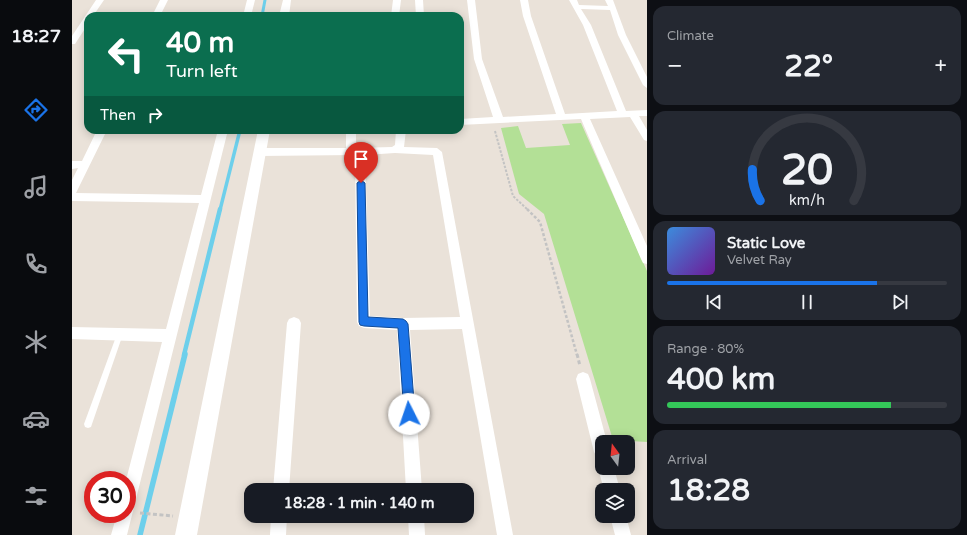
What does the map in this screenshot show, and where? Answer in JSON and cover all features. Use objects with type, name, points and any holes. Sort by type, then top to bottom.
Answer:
[{"type":"street","points":[[92,12],[100,0]]},
{"type":"street","points":[[158,12],[164,0]]},
{"type":"street","points":[[248,12],[251,0]]},
{"type":"street","points":[[285,12],[287,0]]},
{"type":"street","points":[[396,12],[397,0]]},
{"type":"street","points":[[419,0],[420,12]]},
{"type":"street","points":[[471,0],[478,59],[496,120]]},
{"type":"street","points":[[524,0],[562,118]]},
{"type":"street","points":[[609,0],[622,35],[647,85]]},
{"type":"street","points":[[574,4],[613,8]]},
{"type":"street","points":[[574,4],[587,25],[623,114]]},
{"type":"street","points":[[72,42],[84,24]]},
{"type":"street","points":[[464,122],[647,113]]},
{"type":"street","points":[[633,114],[647,138]]},
{"type":"street","points":[[585,117],[647,259]]},
{"type":"street","points":[[72,191],[100,134]]},
{"type":"street","points":[[136,472],[222,134]]},
{"type":"street","points":[[186,535],[263,134]]},
{"type":"street","points":[[352,134],[356,152],[364,322],[403,324],[467,323]]},
{"type":"street","points":[[395,150],[400,146],[401,134]]},
{"type":"street","points":[[259,152],[356,152],[395,150],[437,152],[505,535]]},
{"type":"street","points":[[72,165],[86,164]]},
{"type":"street","points":[[72,197],[206,198]]},
{"type":"street","points":[[282,483],[294,324]]},
{"type":"street","points":[[403,324],[414,483]]},
{"type":"street","points":[[72,333],[171,336]]},
{"type":"street","points":[[583,379],[598,435]]},
{"type":"street","points":[[119,535],[127,523]]},
{"type":"street","points":[[278,535],[279,523]]},
{"type":"street","points":[[416,523],[417,535]]},
{"type":"street","points":[[620,523],[623,535]]},
{"type":"lane","points":[[88,424],[120,334]]},
{"type":"path","points":[[496,120],[513,196],[540,222],[583,379]]},
{"type":"path","points":[[136,514],[166,515]]},
{"type":"green space","points":[[581,123],[647,271],[647,442],[635,441],[635,435],[611,435],[544,214],[519,194],[501,128],[518,126],[526,148],[570,145],[562,124]]},
{"type":"waterway","points":[[263,12],[265,0]]},
{"type":"waterway","points":[[220,210],[239,134]]},
{"type":"waterway","points":[[184,355],[220,209]]},
{"type":"waterway","points":[[140,535],[185,354]]},
{"type":"route","points":[[361,183],[364,322],[403,324],[409,414]]}]
